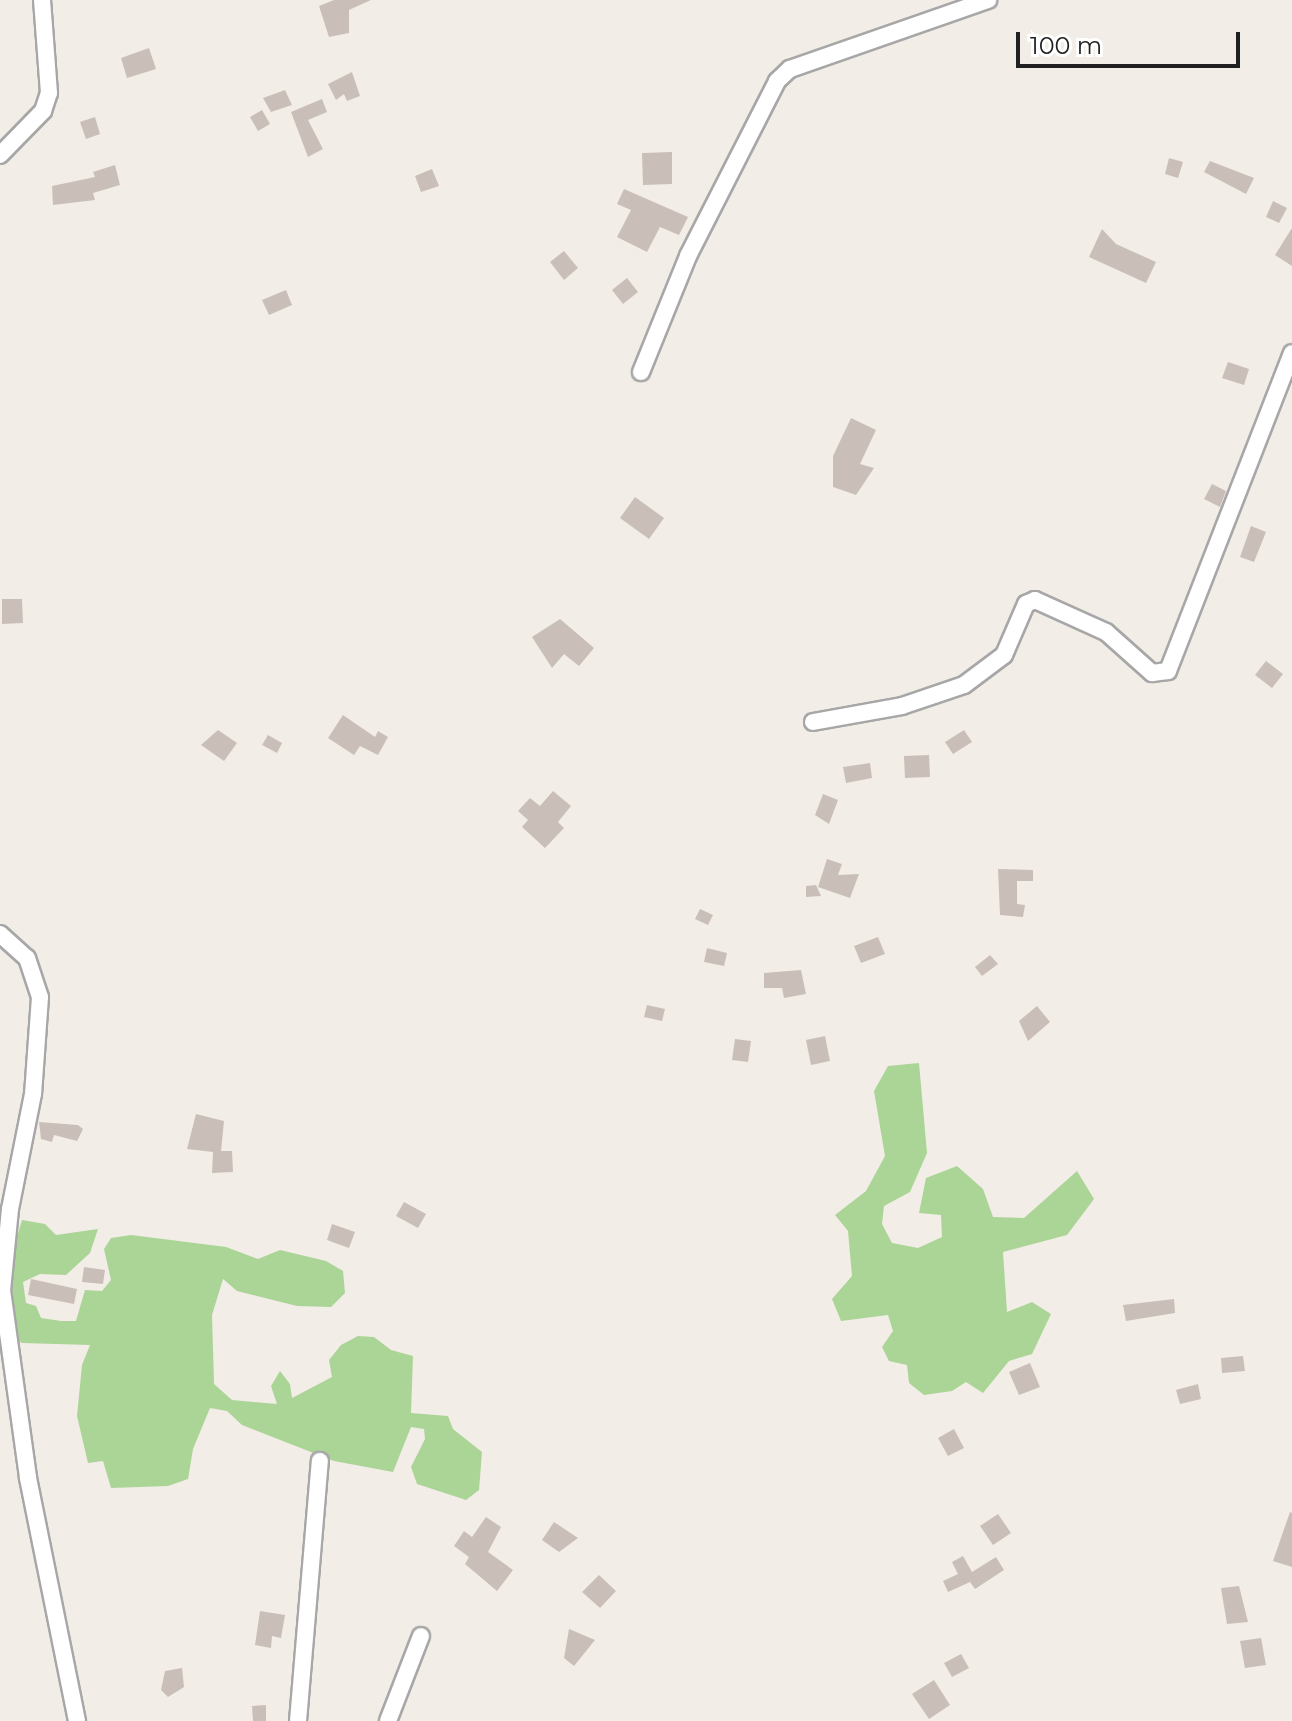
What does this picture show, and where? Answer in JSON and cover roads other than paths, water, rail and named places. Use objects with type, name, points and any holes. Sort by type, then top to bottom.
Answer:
[{"type":"street","points":[[0,155],[36,120],[49,93],[42,0]]},
{"type":"street","points":[[641,372],[688,256],[777,81],[790,69],[988,0]]},
{"type":"street","points":[[813,722],[902,706],[964,685],[1004,655],[1026,604],[1035,600],[1106,632],[1152,673],[1168,671],[1292,353]]},
{"type":"street","points":[[0,934],[27,958],[40,997],[33,1094],[1,1277],[28,1478],[77,1721]]},
{"type":"street","points":[[298,1721],[320,1461]]},
{"type":"street","points":[[388,1721],[421,1636]]}]
